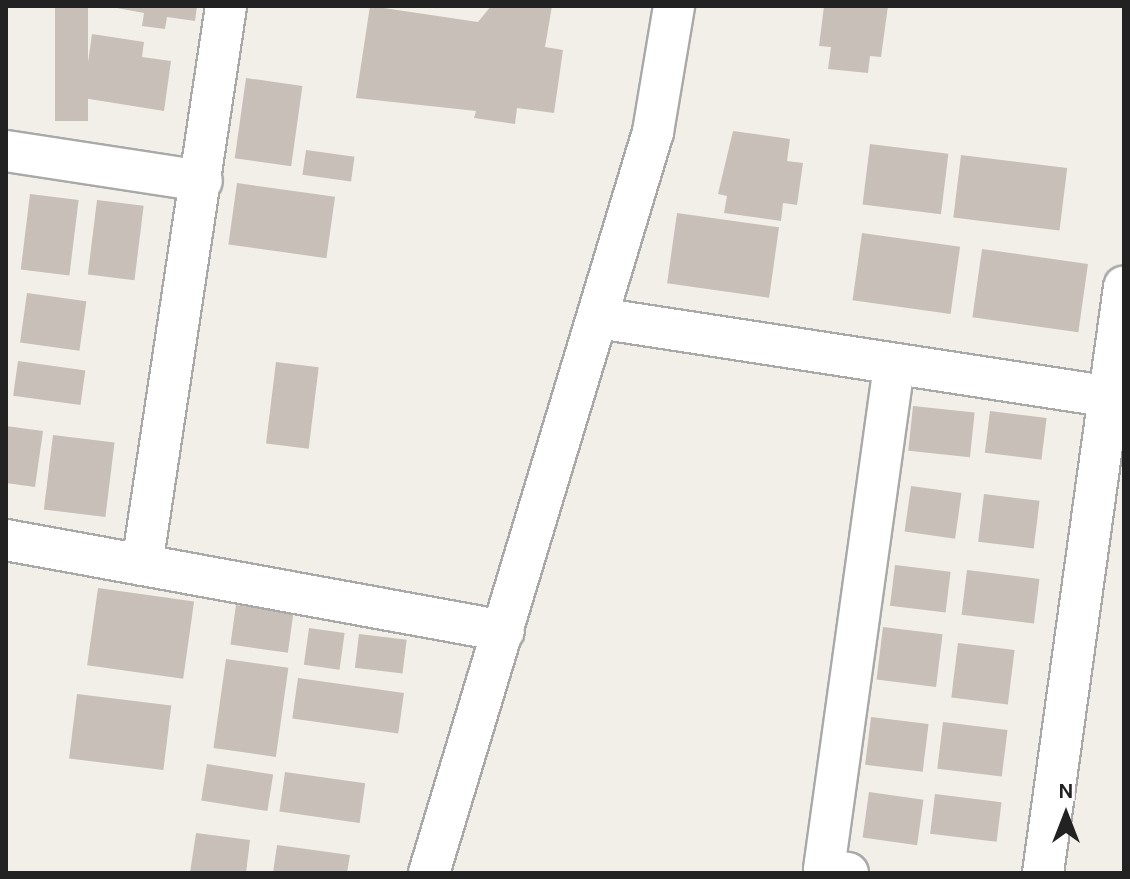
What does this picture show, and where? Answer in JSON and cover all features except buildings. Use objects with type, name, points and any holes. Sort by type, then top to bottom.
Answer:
[{"type":"street","points":[[142,565],[226,6]]},
{"type":"street","points":[[429,873],[653,132],[674,6]]},
{"type":"street","points":[[6,151],[202,181]]},
{"type":"street","points":[[1043,873],[1124,287]]},
{"type":"street","points":[[598,318],[1111,397]]},
{"type":"street","points":[[848,873],[824,869],[894,366]]},
{"type":"street","points":[[6,540],[504,631]]}]
